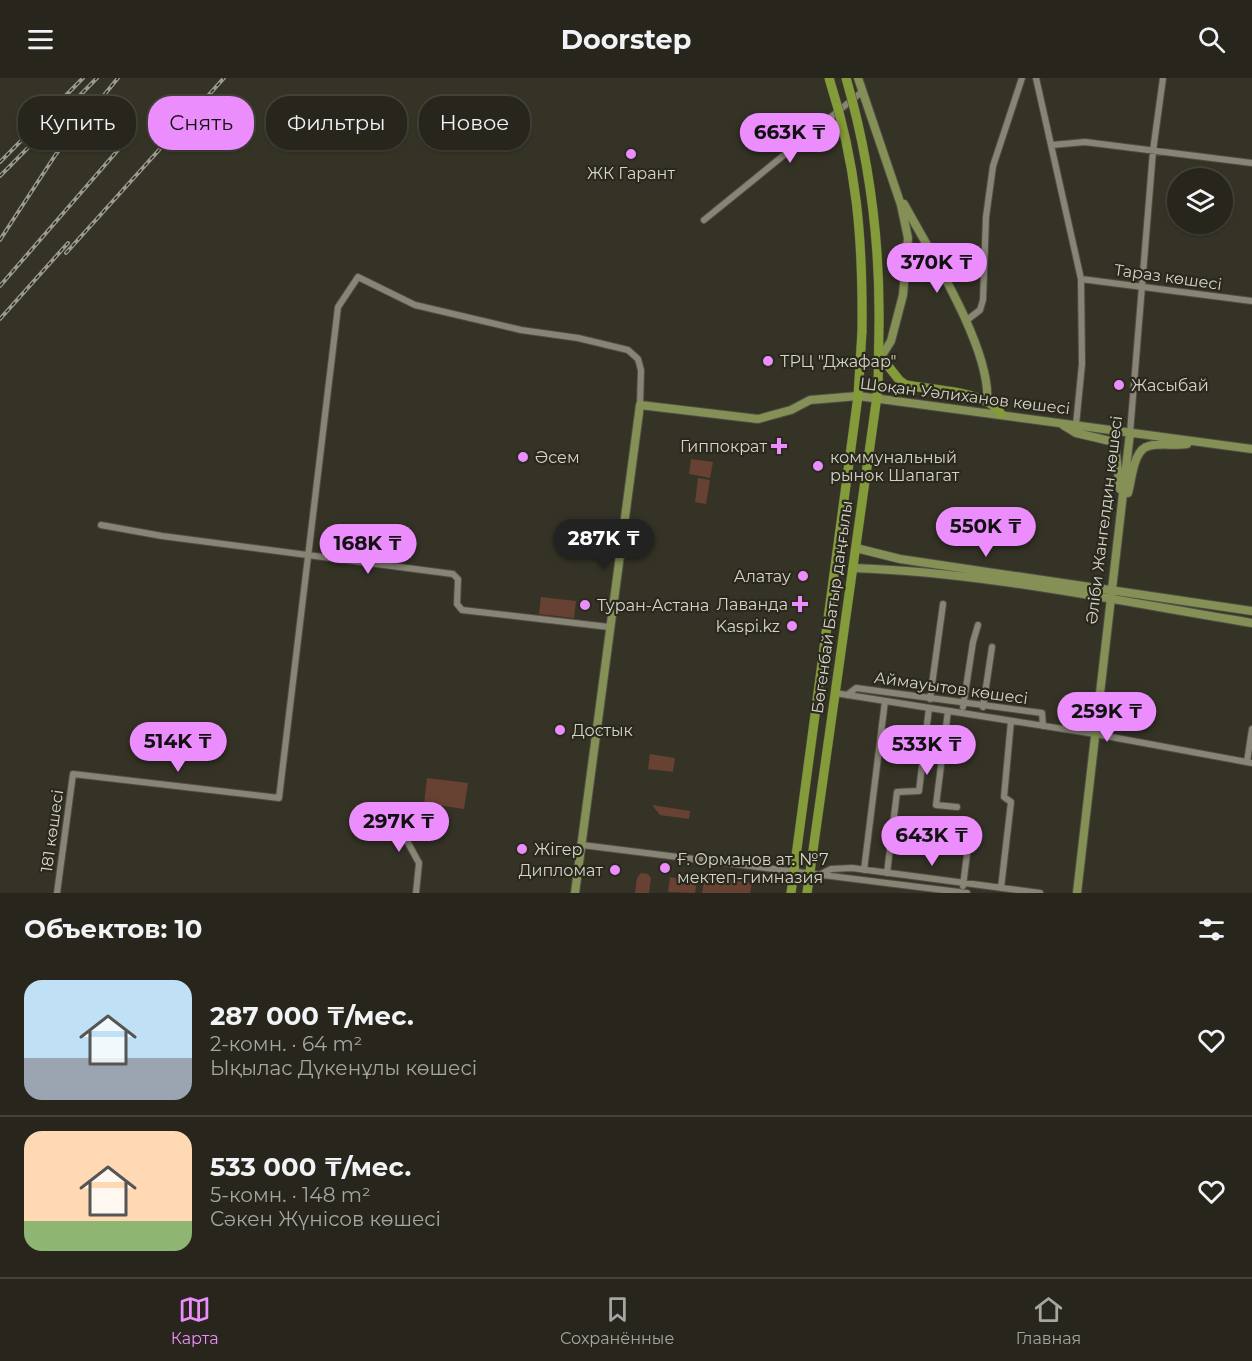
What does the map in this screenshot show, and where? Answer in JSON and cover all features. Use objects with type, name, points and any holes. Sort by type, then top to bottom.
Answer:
[{"type":"main road","name":"Бөгенбай Батыр даңғылы","points":[[791,893],[858,396],[862,331],[863,255],[859,212],[845,133],[829,78]]},
{"type":"main road","name":"Бөгенбай Батыр даңғылы","points":[[807,893],[881,357],[880,269],[872,189],[864,146],[846,78]]},
{"type":"main road","points":[[881,357],[900,381],[906,385],[956,393],[987,402],[997,408],[1001,414]]},
{"type":"street","points":[[858,78],[895,188],[908,238],[903,295],[891,341],[881,357]]},
{"type":"street","points":[[967,321],[980,310],[983,300],[986,217],[993,166],[1022,78]]},
{"type":"street","points":[[1036,78],[1081,279],[1082,364],[1076,425]]},
{"type":"street","name":"Әліби Жангелдин көшесі","points":[[1077,893],[1111,589],[1122,513],[1153,151],[1163,78]]},
{"type":"street","points":[[704,220],[863,92]]},
{"type":"street","points":[[1052,145],[1086,142],[1252,164]]},
{"type":"street","points":[[895,188],[967,321],[984,378],[987,402]]},
{"type":"street","points":[[310,555],[338,307],[358,277],[415,305],[521,330],[578,338],[628,350],[638,359],[640,405],[575,893]]},
{"type":"street","name":"Тараз көшесі","points":[[1081,279],[1252,302]]},
{"type":"street","name":"Шоқан Уәлиханов көшесі","points":[[640,405],[758,419],[791,410],[810,400],[858,396],[1252,450]]},
{"type":"street","points":[[1058,423],[1076,432],[1115,444],[1122,513]]},
{"type":"street","points":[[1122,513],[1137,456],[1142,449],[1149,446],[1169,447],[1197,442]]},
{"type":"street","points":[[101,525],[162,536],[453,574],[458,579],[457,604],[462,610],[609,627]]},
{"type":"street","points":[[856,548],[900,559],[1252,611]]},
{"type":"street","name":"181 көшесі","points":[[57,893],[74,774],[279,798],[310,555]]},
{"type":"street","points":[[898,569],[900,559]]},
{"type":"street","points":[[853,568],[898,569],[1252,623]]},
{"type":"street","points":[[930,699],[943,604]]},
{"type":"street","points":[[962,713],[973,642],[978,625]]},
{"type":"street","points":[[983,707],[992,647]]},
{"type":"street","name":"Аймауытов көшесі","points":[[847,695],[856,688],[983,707],[1042,713],[1043,726]]},
{"type":"street","name":"Аймауытов көшесі","points":[[835,693],[1095,734],[1250,763]]},
{"type":"street","points":[[864,870],[885,701]]},
{"type":"street","points":[[887,873],[897,792],[919,791],[929,708]]},
{"type":"street","points":[[948,711],[936,805],[957,807]]},
{"type":"street","name":"Аймауытов көшесі","points":[[1001,888],[1011,802],[1004,797],[1011,721]]},
{"type":"street","points":[[1250,763],[1252,729]]},
{"type":"street","points":[[406,812],[407,842],[419,863],[416,893]]},
{"type":"street","points":[[582,845],[794,872],[810,872],[926,890],[965,893],[963,883],[968,846]]},
{"type":"street","points":[[821,874],[831,869],[864,870],[1040,893]]},
{"type":"shaded area","points":[[691,459],[713,462],[710,478],[689,474]]},
{"type":"shaded area","points":[[698,478],[710,480],[706,504],[695,502]]},
{"type":"shaded area","points":[[541,597],[576,601],[574,618],[539,614]]},
{"type":"shaded area","points":[[650,754],[675,758],[673,772],[648,769]]},
{"type":"shaded area","points":[[427,778],[468,783],[464,809],[424,803]]},
{"type":"shaded area","points":[[652,805],[690,811],[689,819],[660,815]]},
{"type":"shaded area","points":[[641,873],[648,874],[651,878],[649,893],[635,893],[637,878]]},
{"type":"shaded area","points":[[705,876],[752,883],[750,893],[702,893]]},
{"type":"shaded area","points":[[670,877],[697,882],[695,893],[668,892]]},
{"type":"railway","points":[[0,162],[83,78]]},
{"type":"railway","points":[[0,176],[97,78]]},
{"type":"railway","points":[[0,240],[56,154],[118,78]]},
{"type":"railway","points":[[66,253],[224,78]]},
{"type":"railway","points":[[0,286],[118,150]]},
{"type":"railway","points":[[0,319],[68,243]]},
{"type":"place","name":"ЖК Гарант","points":[[631,154]]},
{"type":"place","name":"ТРЦ \"Джафар\"","points":[[768,361]]},
{"type":"place","name":"Жасыбай","points":[[1119,385]]},
{"type":"place","name":"Гиппократ","points":[[779,446]]},
{"type":"place","name":"Әсем","points":[[523,457]]},
{"type":"place","name":"коммунальный рынок Шапагат","points":[[818,466]]},
{"type":"place","name":"Алатау","points":[[803,576]]},
{"type":"place","name":"Лаванда","points":[[800,604]]},
{"type":"place","name":"Туран-Астана","points":[[585,605]]},
{"type":"place","name":"Kaspi.kz","points":[[792,626]]},
{"type":"place","name":"Достык","points":[[560,730]]},
{"type":"place","name":"Жiгер","points":[[522,849]]},
{"type":"place","name":"Ғ. Орманов ат. №7 мектеп-гимназия","points":[[665,868]]},
{"type":"place","name":"Дипломат","points":[[615,870]]}]
